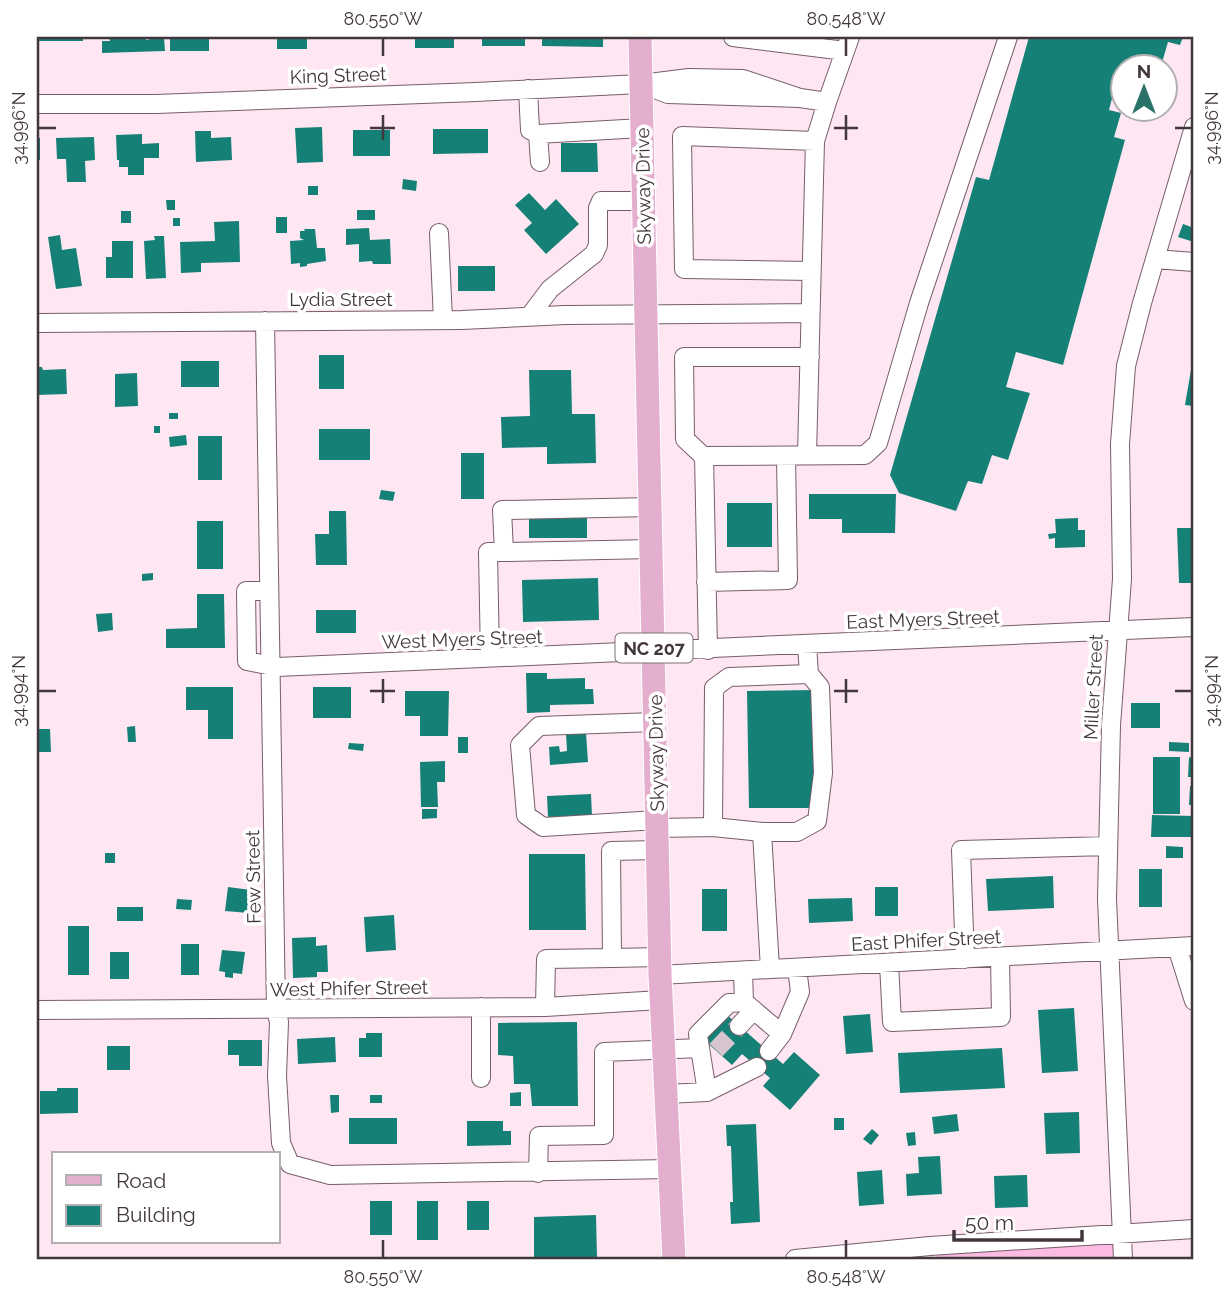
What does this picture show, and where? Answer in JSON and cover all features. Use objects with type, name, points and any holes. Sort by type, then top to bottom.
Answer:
[{"type":"main road","name":"Skyway Drive","points":[[640,37],[660,966],[674,1259]]},
{"type":"street","points":[[733,37],[847,44],[815,141],[807,455]]},
{"type":"street","points":[[810,357],[684,357],[685,439],[704,457],[865,455],[878,443],[919,303],[1008,37]]},
{"type":"street","name":"King Street","points":[[37,104],[156,104],[528,89],[689,78],[743,79],[800,98],[827,102]]},
{"type":"street","points":[[528,89],[530,130],[538,134],[642,128]]},
{"type":"street","name":"Miller Street","points":[[1123,1259],[1109,951],[1108,846],[1111,725],[1122,579],[1120,444],[1126,366],[1194,127]]},
{"type":"street","points":[[538,134],[540,162]]},
{"type":"street","points":[[811,271],[684,269],[682,136],[815,141]]},
{"type":"street","points":[[529,317],[550,289],[594,254],[598,245],[598,208],[601,201],[644,201]]},
{"type":"street","points":[[439,233],[443,320]]},
{"type":"street","points":[[1155,259],[1194,262]]},
{"type":"street","name":"Lydia Street","points":[[37,323],[443,320],[646,314],[810,313]]},
{"type":"street","name":"Few Street","points":[[265,321],[276,1010],[279,1022],[276,1076],[281,1143],[290,1164],[330,1175],[546,1172]]},
{"type":"street","points":[[706,582],[788,580],[786,456]]},
{"type":"street","points":[[704,457],[708,650]]},
{"type":"street","points":[[503,552],[502,510],[651,507]]},
{"type":"street","points":[[490,658],[488,552],[652,549]]},
{"type":"street","name":"East Myers Street","points":[[654,652],[1194,627]]},
{"type":"street","points":[[655,722],[538,726],[520,745],[526,815],[543,827],[657,833],[713,827],[797,832],[817,821],[823,774],[820,687],[809,674],[807,645]]},
{"type":"street","name":"West Myers Street","points":[[271,666],[654,652]]},
{"type":"street","points":[[713,827],[714,688],[729,677],[809,674]]},
{"type":"street","points":[[762,832],[770,969]]},
{"type":"street","points":[[612,958],[611,851],[657,833]]},
{"type":"street","points":[[965,959],[961,850],[1108,846]]},
{"type":"street","points":[[1186,947],[1194,1001]]},
{"type":"street","name":"East Phifer Street","points":[[545,1007],[546,959],[612,958],[660,966],[743,971],[1186,947]]},
{"type":"street","points":[[889,963],[892,1022],[1002,1017],[1000,957]]},
{"type":"street","points":[[769,1051],[782,1034],[800,992],[797,968]]},
{"type":"street","points":[[739,1026],[749,1006],[743,971]]},
{"type":"street","name":"West Phifer Street","points":[[37,1010],[545,1007],[661,1000]]},
{"type":"street","points":[[707,1092],[706,1054],[698,1034],[729,1003],[749,1006],[782,1034]]},
{"type":"street","points":[[481,1007],[481,1078]]},
{"type":"street","points":[[670,1169],[546,1172],[538,1136],[604,1135],[604,1052],[663,1051],[706,1054]]},
{"type":"street","points":[[666,1094],[707,1092],[757,1067]]},
{"type":"street","points":[[795,1259],[931,1253],[1194,1227]]},
{"type":"shaded area","points":[[1117,1238],[1118,1259],[937,1259],[937,1251]]},
{"type":"building","points":[[37,37],[83,37],[83,41],[37,41]]},
{"type":"building","points":[[109,37],[146,37],[146,40],[151,37],[164,37],[165,51],[102,53],[102,41],[110,41]]},
{"type":"building","points":[[170,37],[209,37],[209,51],[170,51]]},
{"type":"building","points":[[277,37],[307,37],[307,49],[277,49]]},
{"type":"building","points":[[415,37],[454,37],[454,48],[415,48]]},
{"type":"building","points":[[482,37],[525,37],[525,46],[482,46]]},
{"type":"building","points":[[542,37],[603,37],[603,47],[542,46]]},
{"type":"building","points":[[1029,37],[1183,37],[1180,45],[1168,42],[1165,52],[1108,52],[1108,122],[1118,122],[1114,137],[1125,140],[1063,365],[1016,352],[1006,387],[1030,393],[1008,460],[992,455],[982,484],[968,481],[956,511],[899,493],[890,475],[976,177],[989,180]]},
{"type":"building","points":[[322,127],[323,162],[297,163],[295,128]]},
{"type":"building","points":[[433,129],[488,129],[488,153],[433,154]]},
{"type":"building","points":[[353,130],[390,130],[390,156],[353,156]]},
{"type":"building","points":[[195,131],[211,131],[211,138],[231,137],[232,160],[196,162]]},
{"type":"building","points":[[142,134],[142,144],[159,143],[159,158],[144,158],[144,175],[128,175],[128,167],[119,167],[116,135]]},
{"type":"building","points":[[94,137],[95,160],[85,161],[86,182],[67,182],[66,159],[57,159],[56,138]]},
{"type":"building","points":[[37,138],[40,138],[40,160],[37,160]]},
{"type":"building","points":[[561,143],[597,143],[598,172],[561,172]]},
{"type":"building","points":[[403,179],[417,181],[416,191],[402,189]]},
{"type":"building","points":[[308,186],[318,186],[318,195],[308,195]]},
{"type":"building","points":[[529,193],[545,210],[556,199],[579,224],[546,254],[524,230],[532,223],[515,205]]},
{"type":"building","points":[[166,200],[175,200],[175,210],[167,210]]},
{"type":"building","points":[[357,210],[375,210],[375,220],[357,220]]},
{"type":"building","points":[[121,211],[131,211],[131,223],[121,223]]},
{"type":"building","points":[[276,217],[287,217],[287,233],[276,233]]},
{"type":"building","points":[[173,218],[180,218],[180,226],[173,226]]},
{"type":"building","points":[[239,221],[240,262],[201,263],[201,272],[181,273],[180,242],[215,241],[214,222]]},
{"type":"building","points":[[1183,224],[1194,228],[1194,242],[1178,237]]},
{"type":"building","points":[[369,228],[370,240],[390,239],[391,264],[359,262],[359,244],[346,245],[346,229]]},
{"type":"building","points":[[304,229],[315,229],[317,248],[325,248],[326,261],[300,267],[300,263],[291,264],[290,241],[304,240],[300,238],[300,231],[305,231]]},
{"type":"building","points":[[60,235],[62,250],[76,248],[82,286],[56,289],[48,237]]},
{"type":"building","points":[[154,236],[164,236],[166,278],[146,279],[144,241],[155,240]]},
{"type":"building","points":[[112,241],[133,241],[133,278],[106,278],[106,257],[112,257]]},
{"type":"building","points":[[458,266],[495,266],[495,291],[458,291]]},
{"type":"building","points":[[319,355],[344,355],[344,389],[319,389]]},
{"type":"building","points":[[1194,358],[1194,406],[1185,405]]},
{"type":"building","points":[[181,361],[219,361],[219,387],[181,387]]},
{"type":"building","points":[[37,367],[42,367],[43,370],[66,369],[67,394],[37,395]]},
{"type":"building","points":[[529,370],[571,370],[572,414],[595,414],[596,463],[547,464],[547,447],[502,448],[501,417],[530,416]]},
{"type":"building","points":[[137,373],[138,406],[115,407],[115,374]]},
{"type":"building","points":[[169,413],[178,413],[178,419],[169,419]]},
{"type":"building","points":[[154,426],[160,426],[160,433],[154,433]]},
{"type":"building","points":[[319,429],[370,429],[370,460],[319,460]]},
{"type":"building","points":[[186,435],[187,445],[170,447],[169,437]]},
{"type":"building","points":[[198,436],[222,436],[222,480],[198,480]]},
{"type":"building","points":[[461,453],[484,453],[484,499],[461,499]]},
{"type":"building","points":[[381,490],[395,492],[393,501],[379,499]]},
{"type":"building","points":[[809,494],[896,494],[895,533],[842,533],[842,519],[809,519]]},
{"type":"building","points":[[727,503],[772,503],[772,547],[727,547]]},
{"type":"building","points":[[329,511],[346,511],[347,565],[316,565],[315,534],[329,534]]},
{"type":"building","points":[[529,515],[587,515],[587,538],[529,538]]},
{"type":"building","points":[[1078,518],[1078,530],[1085,530],[1085,547],[1055,548],[1055,538],[1049,539],[1048,534],[1056,533],[1055,519]]},
{"type":"building","points":[[197,521],[223,521],[223,569],[197,569]]},
{"type":"building","points":[[1177,528],[1194,528],[1194,583],[1179,583]]},
{"type":"building","points":[[153,573],[153,580],[142,581],[142,574]]},
{"type":"building","points":[[598,578],[599,620],[523,622],[522,580]]},
{"type":"building","points":[[197,594],[224,594],[225,648],[166,648],[166,629],[197,628]]},
{"type":"building","points":[[316,610],[356,610],[356,633],[316,633]]},
{"type":"building","points":[[112,613],[113,630],[98,632],[96,614]]},
{"type":"building","points":[[526,673],[547,673],[547,679],[585,678],[585,689],[593,689],[594,704],[550,705],[550,712],[527,713]]},
{"type":"building","points":[[186,687],[233,687],[233,739],[208,739],[208,710],[186,710]]},
{"type":"building","points":[[313,687],[351,687],[351,718],[313,718]]},
{"type":"building","points":[[813,690],[815,808],[749,808],[747,691]]},
{"type":"building","points":[[405,691],[449,691],[448,736],[420,736],[420,716],[405,716]]},
{"type":"building","points":[[1131,703],[1160,703],[1160,728],[1131,728]]},
{"type":"building","points":[[135,726],[136,742],[128,742],[127,727]]},
{"type":"building","points":[[37,729],[50,729],[51,752],[37,752]]},
{"type":"building","points":[[586,733],[588,762],[550,765],[549,747],[559,746],[560,752],[567,751],[566,734]]},
{"type":"building","points":[[458,737],[468,737],[468,753],[458,753]]},
{"type":"building","points":[[1169,742],[1189,743],[1189,752],[1169,751]]},
{"type":"building","points":[[349,743],[364,744],[363,751],[348,749]]},
{"type":"building","points":[[1153,757],[1180,757],[1180,814],[1153,814]]},
{"type":"building","points":[[1189,757],[1194,758],[1194,777],[1188,777]]},
{"type":"building","points":[[445,761],[445,782],[437,782],[438,807],[421,807],[420,762]]},
{"type":"building","points":[[1190,786],[1194,786],[1194,805],[1189,805]]},
{"type":"building","points":[[591,794],[592,816],[548,817],[547,796]]},
{"type":"building","points":[[422,809],[437,809],[437,818],[422,819]]},
{"type":"building","points":[[1152,815],[1194,816],[1194,837],[1151,837]]},
{"type":"building","points":[[1166,846],[1183,847],[1183,858],[1166,858]]},
{"type":"building","points":[[105,853],[115,853],[115,863],[105,863]]},
{"type":"building","points":[[529,854],[585,854],[586,930],[529,930]]},
{"type":"building","points":[[1139,869],[1162,869],[1162,907],[1139,907]]},
{"type":"building","points":[[1053,876],[1054,908],[988,911],[986,879]]},
{"type":"building","points":[[228,887],[251,890],[250,899],[255,899],[254,909],[249,908],[249,913],[225,911]]},
{"type":"building","points":[[875,887],[898,887],[898,916],[875,916]]},
{"type":"building","points":[[702,889],[727,889],[727,931],[702,931]]},
{"type":"building","points":[[852,898],[853,921],[809,923],[808,899]]},
{"type":"building","points":[[177,899],[192,900],[191,910],[176,909]]},
{"type":"building","points":[[117,907],[143,907],[143,921],[117,921]]},
{"type":"building","points":[[394,915],[396,950],[366,952],[364,917]]},
{"type":"building","points":[[68,926],[89,926],[89,975],[68,975]]},
{"type":"building","points":[[316,937],[316,946],[327,945],[328,972],[317,972],[317,977],[293,978],[292,938]]},
{"type":"building","points":[[181,944],[199,944],[199,975],[181,975]]},
{"type":"building","points":[[222,950],[245,952],[242,974],[233,973],[233,978],[225,977],[225,972],[219,971]]},
{"type":"building","points":[[110,952],[129,952],[129,979],[110,979]]},
{"type":"building","points":[[1074,1008],[1078,1071],[1042,1073],[1038,1010]]},
{"type":"building","points":[[870,1014],[873,1052],[846,1054],[843,1016]]},
{"type":"building","points":[[727,1015],[783,1064],[794,1052],[820,1075],[790,1110],[763,1086],[770,1078],[742,1054],[732,1065],[704,1040]]},
{"type":"building","points":[[577,1022],[578,1106],[532,1106],[530,1084],[514,1084],[513,1056],[498,1055],[498,1023]]},
{"type":"building","points":[[366,1033],[382,1033],[382,1057],[359,1057],[359,1038],[366,1038]]},
{"type":"building","points":[[335,1037],[336,1062],[298,1064],[297,1039]]},
{"type":"building","points":[[228,1040],[262,1040],[262,1066],[239,1066],[239,1055],[228,1055]]},
{"type":"building","points":[[107,1046],[130,1046],[130,1070],[107,1070]]},
{"type":"building","points":[[1002,1048],[1005,1088],[900,1093],[898,1053]]},
{"type":"building","points":[[57,1088],[78,1088],[78,1113],[40,1114],[40,1091],[57,1091]]},
{"type":"building","points":[[521,1092],[521,1106],[510,1106],[510,1093]]},
{"type":"building","points":[[330,1095],[339,1095],[339,1112],[331,1113]]},
{"type":"building","points":[[370,1095],[382,1095],[382,1103],[370,1103]]},
{"type":"building","points":[[1079,1112],[1080,1153],[1046,1154],[1044,1113]]},
{"type":"building","points":[[957,1114],[959,1131],[934,1134],[932,1117]]},
{"type":"building","points":[[349,1118],[397,1118],[397,1144],[349,1144]]},
{"type":"building","points":[[834,1118],[844,1118],[844,1130],[834,1130]]},
{"type":"building","points":[[467,1121],[503,1121],[503,1131],[511,1131],[511,1145],[467,1146]]},
{"type":"building","points":[[756,1124],[760,1222],[731,1224],[731,1146],[727,1146],[726,1125]]},
{"type":"building","points":[[872,1129],[879,1135],[871,1145],[863,1139]]},
{"type":"building","points":[[915,1132],[916,1145],[908,1146],[906,1133]]},
{"type":"building","points":[[940,1156],[942,1194],[907,1196],[906,1174],[919,1173],[918,1157]]},
{"type":"building","points":[[882,1170],[884,1204],[859,1206],[857,1172]]},
{"type":"building","points":[[1027,1175],[1028,1207],[995,1208],[994,1176]]},
{"type":"building","points":[[370,1201],[392,1201],[392,1235],[370,1235]]},
{"type":"building","points":[[417,1201],[438,1201],[438,1240],[417,1240]]},
{"type":"building","points":[[467,1201],[489,1201],[489,1230],[467,1230]]},
{"type":"building","points":[[596,1215],[597,1257],[534,1258],[534,1217]]},
{"type":"tunnel","points":[[716,1050],[739,1026]]}]
